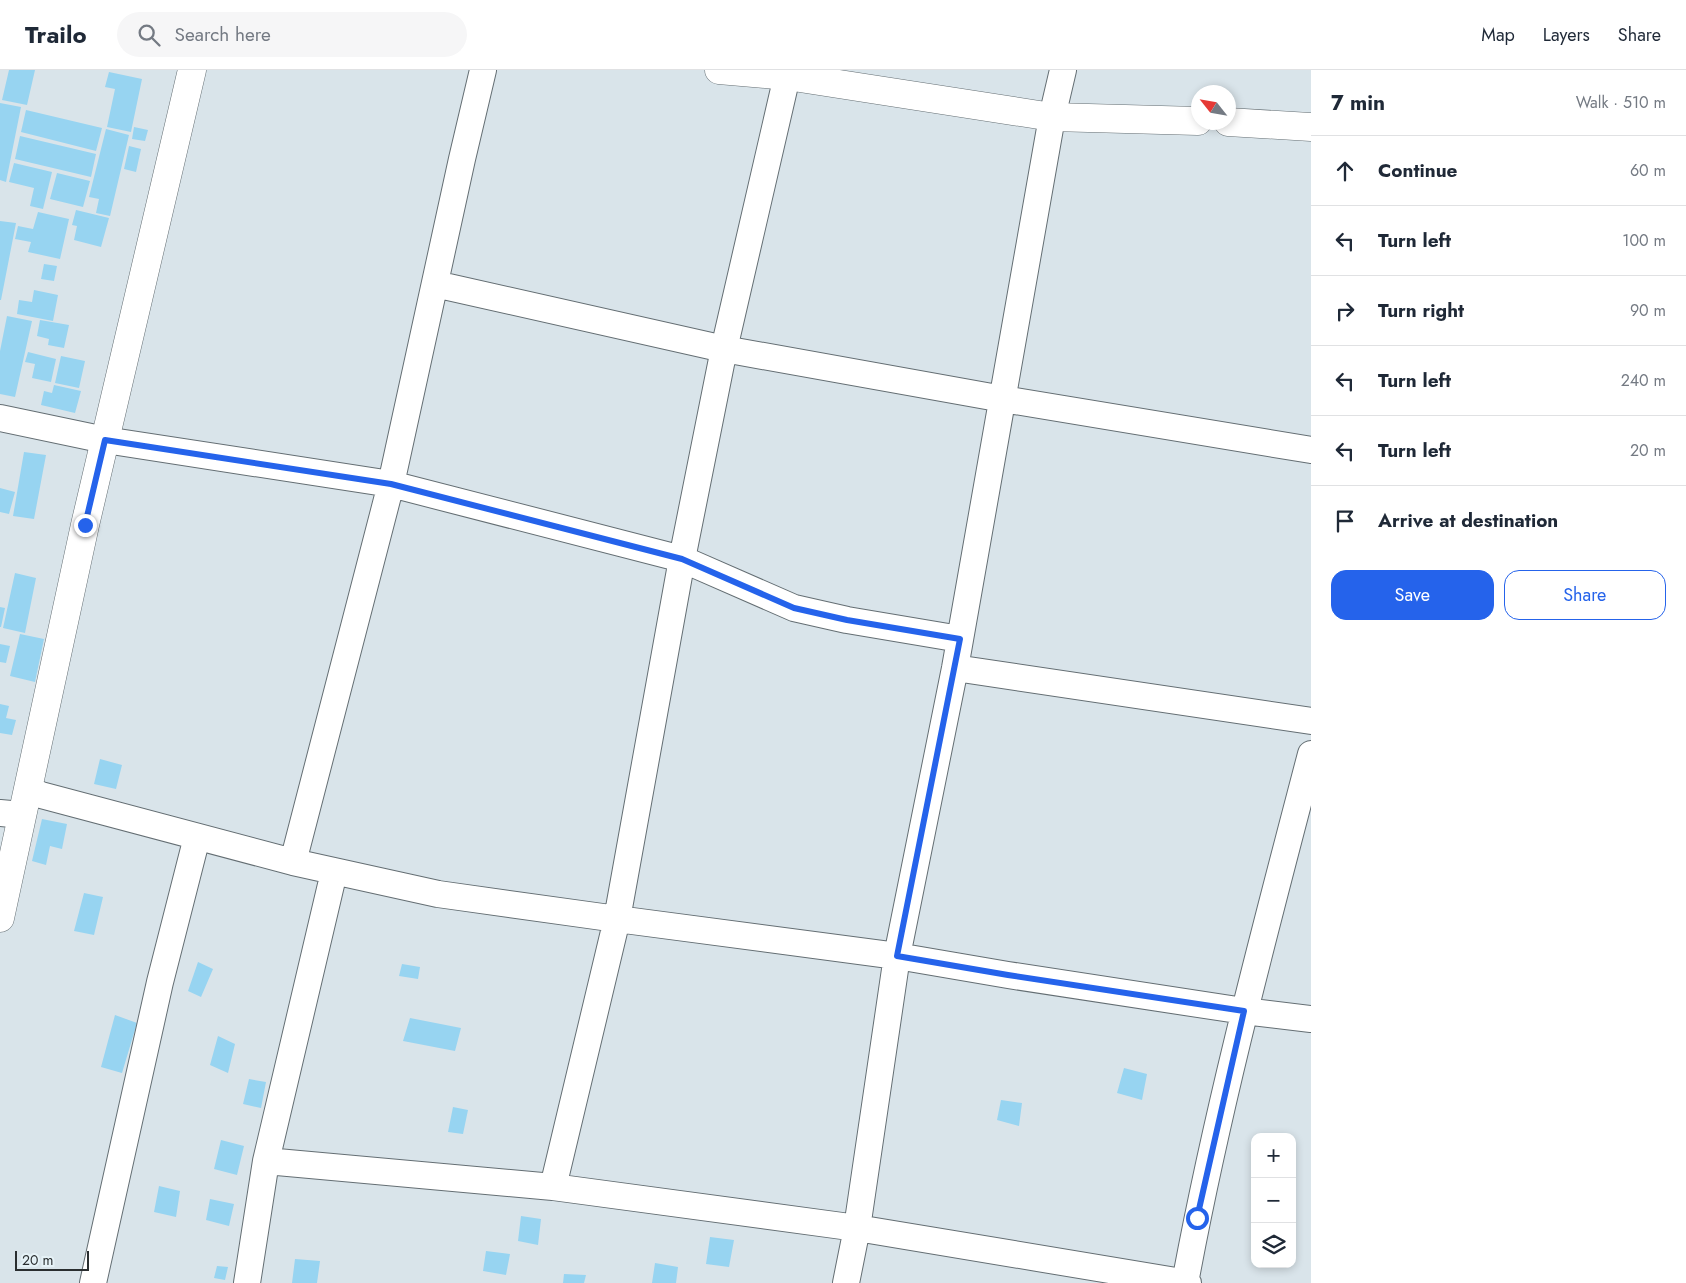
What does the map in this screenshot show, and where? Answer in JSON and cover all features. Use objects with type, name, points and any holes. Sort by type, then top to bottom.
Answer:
[{"type":"street","points":[[0,918],[17,806],[192,70]]},
{"type":"street","points":[[294,862],[391,484],[484,70]]},
{"type":"street","points":[[719,70],[804,75],[1052,117],[1191,121]]},
{"type":"street","points":[[846,1283],[857,1228],[897,956],[955,668],[1052,117],[1063,70]]},
{"type":"street","points":[[553,1187],[617,920],[682,559],[724,349],[804,75]]},
{"type":"street","points":[[1236,122],[1311,126]]},
{"type":"street","points":[[435,284],[724,349],[1003,399],[1311,450]]},
{"type":"street","points":[[0,418],[105,440],[391,484],[682,559],[794,608],[847,620],[960,639]]},
{"type":"street","points":[[955,668],[1311,721]]},
{"type":"street","points":[[266,1161],[553,1187],[857,1228],[1186,1283],[1197,1218],[1244,1011],[1311,754]]},
{"type":"street","points":[[17,806],[41,795],[197,838],[334,872],[438,894],[617,920],[897,956],[1244,1011],[1311,1019]]},
{"type":"street","points":[[93,1283],[160,982],[197,838]]},
{"type":"street","points":[[247,1283],[266,1161],[334,872]]},
{"type":"building","points":[[9,70],[35,70],[27,105],[2,100]]},
{"type":"building","points":[[109,72],[142,79],[131,132],[107,127],[115,89],[105,87]]},
{"type":"building","points":[[0,103],[21,107],[6,182],[0,180]]},
{"type":"building","points":[[26,110],[102,128],[96,151],[21,132]]},
{"type":"building","points":[[134,127],[148,130],[145,141],[132,139]]},
{"type":"building","points":[[106,129],[129,135],[110,216],[96,213],[99,199],[89,197]]},
{"type":"building","points":[[20,136],[96,154],[91,177],[15,159]]},
{"type":"building","points":[[129,146],[141,149],[136,172],[124,169]]},
{"type":"building","points":[[14,163],[52,172],[43,209],[30,206],[34,188],[9,182]]},
{"type":"building","points":[[57,173],[90,181],[83,207],[50,199]]},
{"type":"building","points":[[76,210],[109,218],[101,247],[74,240],[77,226],[72,225]]},
{"type":"building","points":[[38,212],[69,219],[60,259],[28,252],[31,242],[15,239],[18,226],[33,229]]},
{"type":"building","points":[[0,221],[16,223],[1,300],[0,300]]},
{"type":"building","points":[[44,264],[57,266],[54,281],[41,279]]},
{"type":"building","points":[[34,290],[58,295],[53,321],[17,314],[19,300],[32,302]]},
{"type":"building","points":[[7,316],[32,321],[15,397],[0,394],[0,351]]},
{"type":"building","points":[[40,320],[69,325],[64,348],[48,345],[49,339],[37,336]]},
{"type":"building","points":[[28,352],[56,359],[51,382],[32,378],[35,364],[25,362]]},
{"type":"building","points":[[61,356],[85,361],[79,388],[55,383]]},
{"type":"building","points":[[54,385],[81,391],[75,413],[41,405],[44,391],[52,393]]},
{"type":"building","points":[[24,452],[46,455],[34,519],[13,516]]},
{"type":"building","points":[[0,488],[15,492],[9,514],[0,512]]},
{"type":"building","points":[[15,573],[36,578],[25,633],[3,628]]},
{"type":"building","points":[[0,607],[5,608],[1,627],[0,627]]},
{"type":"building","points":[[20,634],[44,639],[35,682],[10,676]]},
{"type":"building","points":[[0,644],[10,646],[6,663],[0,662]]},
{"type":"building","points":[[0,704],[9,706],[6,718],[16,720],[12,735],[0,733]]},
{"type":"building","points":[[100,759],[122,765],[116,789],[94,784]]},
{"type":"building","points":[[42,819],[67,824],[62,849],[50,846],[46,865],[32,861]]},
{"type":"building","points":[[84,893],[103,897],[94,935],[74,931]]},
{"type":"building","points":[[198,962],[213,969],[201,997],[188,991]]},
{"type":"building","points":[[402,964],[420,967],[418,979],[399,976]]},
{"type":"building","points":[[115,1015],[137,1023],[122,1073],[101,1067]]},
{"type":"building","points":[[410,1018],[461,1028],[455,1051],[403,1041]]},
{"type":"building","points":[[218,1036],[235,1044],[228,1073],[210,1065]]},
{"type":"building","points":[[1124,1068],[1147,1074],[1142,1100],[1117,1093]]},
{"type":"building","points":[[249,1079],[266,1082],[261,1108],[243,1104]]},
{"type":"building","points":[[1001,1100],[1022,1103],[1019,1126],[997,1120]]},
{"type":"building","points":[[453,1107],[468,1110],[463,1134],[448,1132]]},
{"type":"building","points":[[221,1140],[244,1146],[237,1175],[214,1169]]},
{"type":"building","points":[[159,1186],[180,1191],[176,1217],[154,1212]]},
{"type":"building","points":[[210,1199],[234,1204],[229,1226],[206,1220]]},
{"type":"building","points":[[521,1216],[541,1219],[538,1245],[518,1241]]},
{"type":"building","points":[[710,1237],[734,1240],[729,1267],[706,1264]]},
{"type":"building","points":[[486,1251],[510,1254],[506,1275],[483,1271]]},
{"type":"building","points":[[295,1259],[320,1261],[317,1283],[292,1283]]},
{"type":"building","points":[[655,1263],[678,1267],[676,1283],[652,1283]]},
{"type":"building","points":[[217,1266],[228,1267],[225,1280],[214,1278]]},
{"type":"building","points":[[564,1274],[586,1275],[584,1283],[563,1283]]},
{"type":"route","points":[[85,525],[105,440],[391,484],[682,559],[794,608],[847,620],[960,639],[897,956],[1244,1011],[1197,1218]]}]
